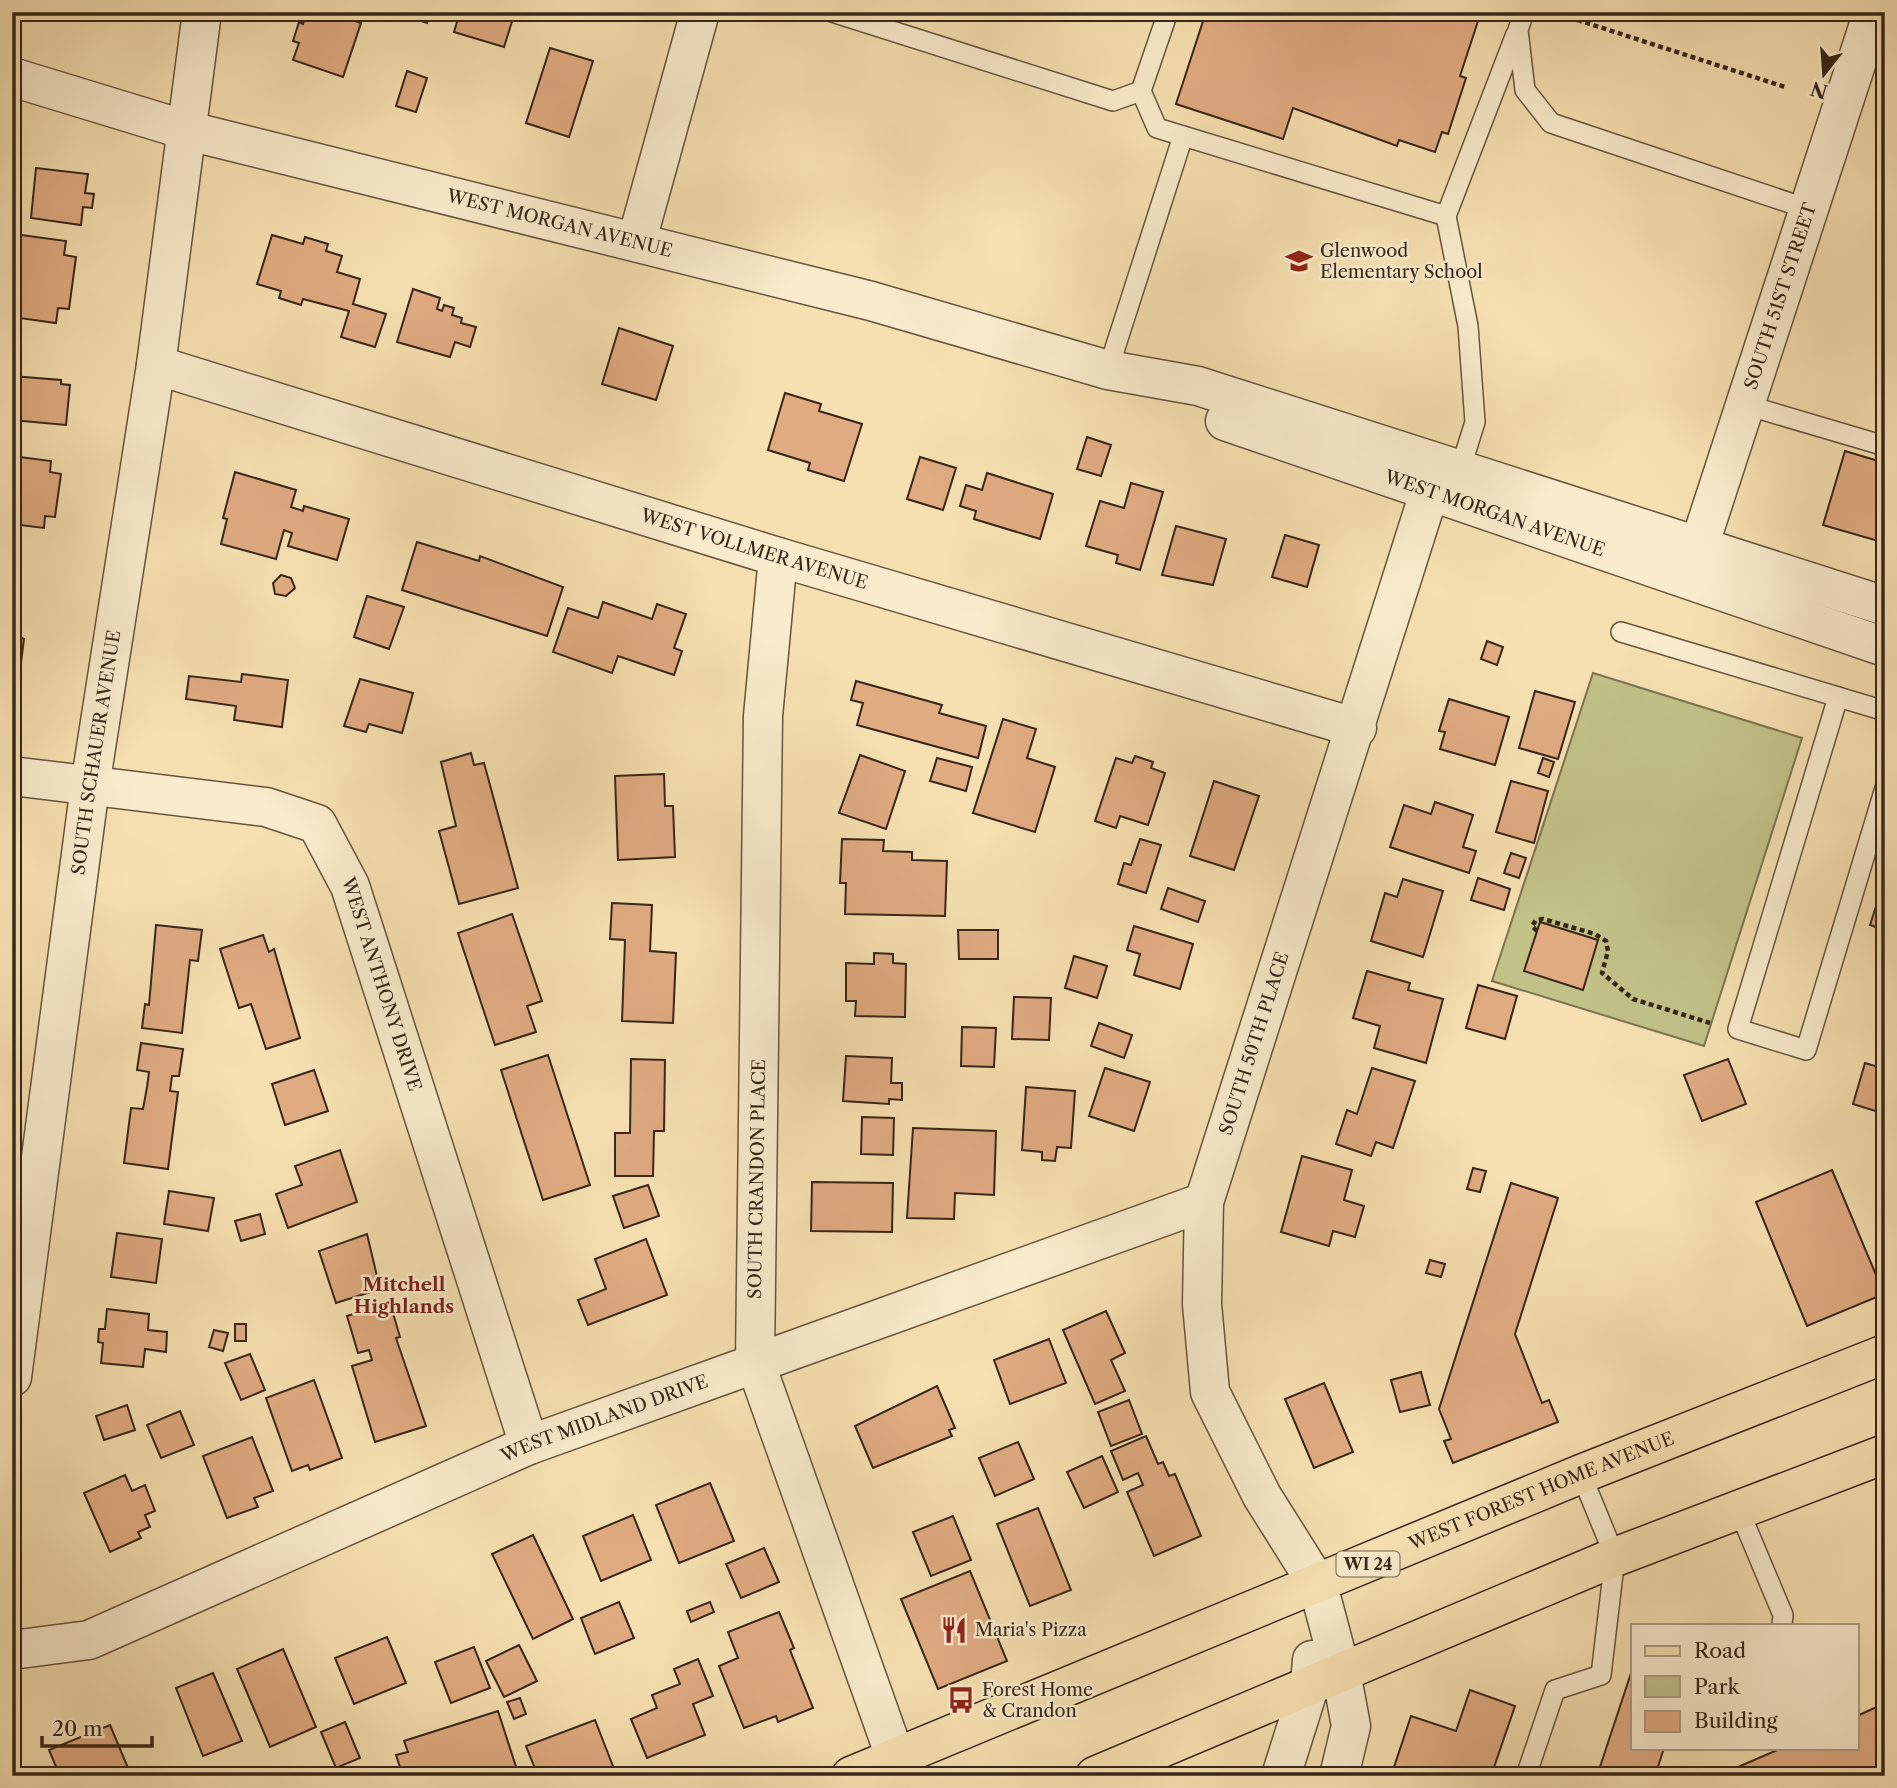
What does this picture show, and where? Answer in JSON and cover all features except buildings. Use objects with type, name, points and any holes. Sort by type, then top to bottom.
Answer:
[{"type":"main road","name":"WEST FOREST HOME AVENUE","points":[[851,1776],[899,1767],[1581,1474],[1885,1354]]},
{"type":"main road","points":[[1095,1776],[1615,1558],[1885,1454]]},
{"type":"street","name":"SOUTH SCHAUER AVENUE","points":[[12,1377],[90,786],[156,365],[202,12]]},
{"type":"street","points":[[637,240],[700,12]]},
{"type":"street","name":"SOUTH 51ST STREET","points":[[1693,564],[1811,211],[1873,12]]},
{"type":"street","name":"WEST MORGAN AVENUE","points":[[12,77],[188,131],[637,240],[872,301],[1108,370],[1198,386],[1460,470],[1693,564],[1885,647]]},
{"type":"street","name":"WEST VOLLMER AVENUE","points":[[156,365],[778,557],[1357,728]]},
{"type":"street","name":"WEST MORGAN AVENUE","points":[[1108,370],[1192,410],[1429,493],[1693,564],[1885,606]]},
{"type":"street","name":"SOUTH 50TH PLACE","points":[[1318,1585],[1262,1496],[1210,1392],[1202,1304],[1204,1202],[1357,728],[1429,493]]},
{"type":"street","name":"SOUTH CRANDON PLACE","points":[[778,557],[763,716],[755,1362],[899,1767]]},
{"type":"street","name":"WEST ANTHONY DRIVE","points":[[12,776],[266,807],[317,824],[351,886],[529,1445]]},
{"type":"street","name":"WEST MIDLAND DRIVE","points":[[12,1650],[89,1640],[529,1445],[1204,1202]]},
{"type":"street","points":[[1318,1585],[1326,1678],[1351,1726],[1339,1776]]},
{"type":"street","points":[[1281,1776],[1326,1678]]},
{"type":"lane","points":[[832,12],[1113,101],[1141,91]]},
{"type":"lane","points":[[1168,12],[1141,91],[1157,128],[1446,216]]},
{"type":"lane","points":[[1521,21],[1525,90],[1551,123],[1811,211]]},
{"type":"lane","points":[[1460,470],[1475,422],[1468,326],[1446,216],[1521,21]]},
{"type":"lane","points":[[1108,370],[1182,136]]},
{"type":"lane","points":[[1746,405],[1885,446]]},
{"type":"lane","points":[[1621,632],[1885,711]]},
{"type":"lane","points":[[1838,697],[1738,1029],[1806,1050],[1885,788]]},
{"type":"lane","points":[[1526,1776],[1555,1690],[1601,1675],[1615,1558],[1581,1474]]},
{"type":"lane","points":[[1739,1510],[1783,1615],[1782,1624]]},
{"type":"path","points":[[1553,12],[1785,87]]},
{"type":"path","points":[[1537,931],[1532,926],[1536,920],[1543,919],[1595,934],[1606,941],[1608,951],[1602,973],[1633,999],[1708,1023],[1738,1029]]},
{"type":"green space","points":[[1593,673],[1802,738],[1704,1046],[1492,981]]},
{"type":"place","name":"Glenwood Elementary School","points":[[1299,261]]},
{"type":"place","name":"Maria's Pizza","points":[[954,1630]]},
{"type":"place","name":"Forest Home & Crandon","points":[[961,1700]]},
{"type":"district","name":"Mitchell Highlands","points":[[404,1295]]}]
